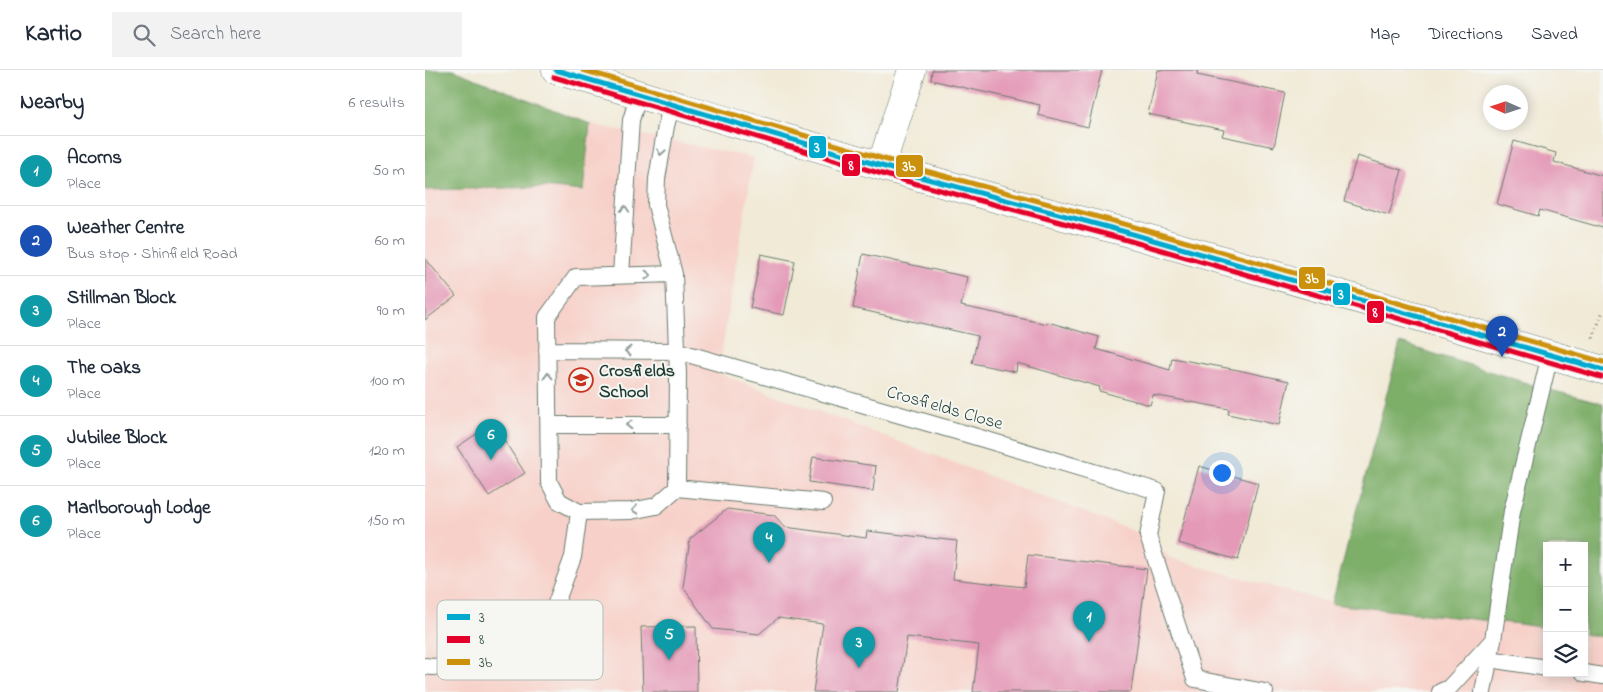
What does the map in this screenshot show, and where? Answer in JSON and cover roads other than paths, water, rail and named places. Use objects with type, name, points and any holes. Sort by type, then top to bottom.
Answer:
[{"type":"main road","points":[[556,70],[881,166],[1122,231],[1603,370]]},
{"type":"main road","points":[[881,166],[912,70]]},
{"type":"lane","points":[[621,275],[631,120],[639,94]]},
{"type":"lane","points":[[672,104],[666,126],[657,179],[656,205],[674,274],[677,351],[677,488]]},
{"type":"lane","points":[[674,274],[576,277],[547,317],[549,482],[559,501],[579,512],[631,511],[656,506],[677,488],[823,502]]},
{"type":"lane","points":[[547,350],[677,351]]},
{"type":"lane","name":"Crosfields Close","points":[[677,351],[1157,491],[1147,536],[1195,679],[1265,692]]},
{"type":"lane","points":[[1483,692],[1493,640],[1512,511],[1550,355]]},
{"type":"lane","points":[[549,425],[678,425]]},
{"type":"lane","points":[[557,600],[573,557],[579,512]]},
{"type":"lane","points":[[1440,692],[1449,688],[1493,640]]},
{"type":"lane","points":[[1489,659],[1543,667]]},
{"type":"lane","points":[[1588,674],[1603,676]]},
{"type":"place","name":"Weather Centre","points":[[1502,357]]},
{"type":"place","name":"Crosfields School","points":[[581,380]]},
{"type":"place","name":"Marlborough Lodge","points":[[491,460]]},
{"type":"place","name":"The Oaks","points":[[769,563]]},
{"type":"place","name":"Acorns","points":[[1089,642]]},
{"type":"place","name":"Jubilee Block","points":[[669,660]]},
{"type":"place","name":"Stillman Block","points":[[859,668]]}]
